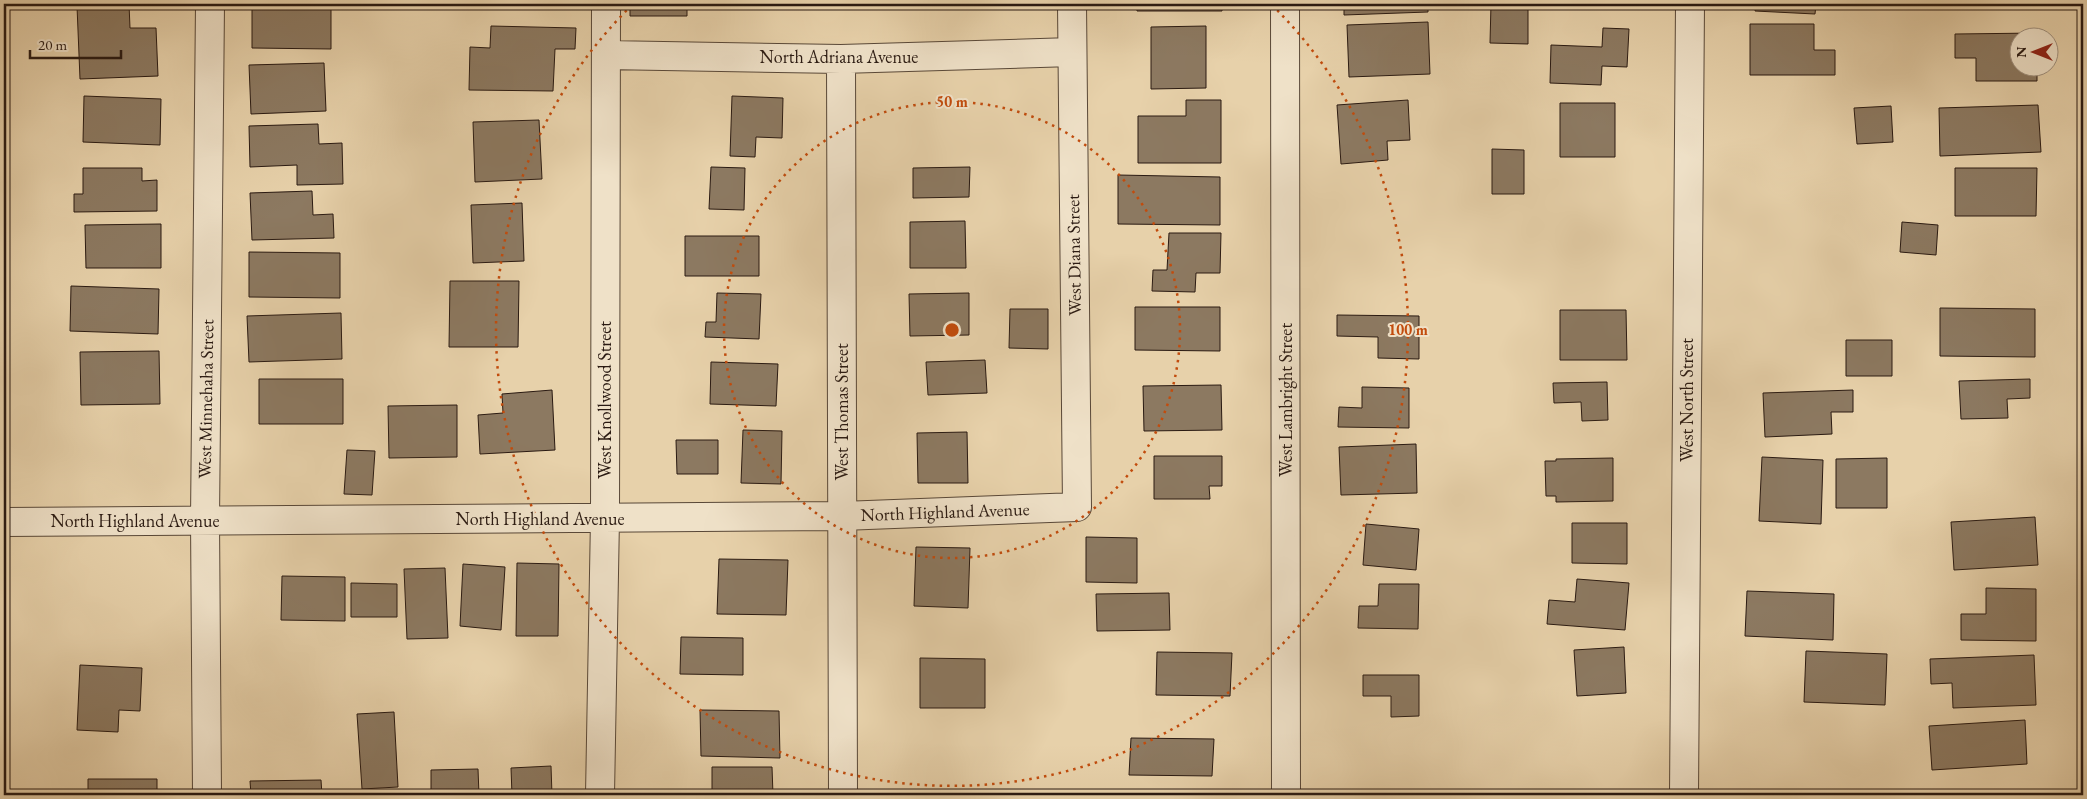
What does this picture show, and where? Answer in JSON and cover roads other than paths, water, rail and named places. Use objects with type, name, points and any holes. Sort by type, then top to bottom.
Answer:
[{"type":"street","name":"West Minnehaha Street","points":[[207,795],[205,520],[210,4]]},
{"type":"street","name":"West Knollwood Street","points":[[600,795],[605,518],[606,4]]},
{"type":"street","name":"West Diana Street","points":[[1072,4],[1077,507]]},
{"type":"street","name":"West Lambright Street","points":[[1285,4],[1286,795]]},
{"type":"street","name":"West North Street","points":[[1684,795],[1690,4]]},
{"type":"street","name":"North Adriana Avenue","points":[[606,55],[841,59],[1072,52]]},
{"type":"street","name":"West Thomas Street","points":[[841,59],[843,795]]},
{"type":"street","name":"North Highland Avenue","points":[[4,522],[842,516],[1077,507]]}]
